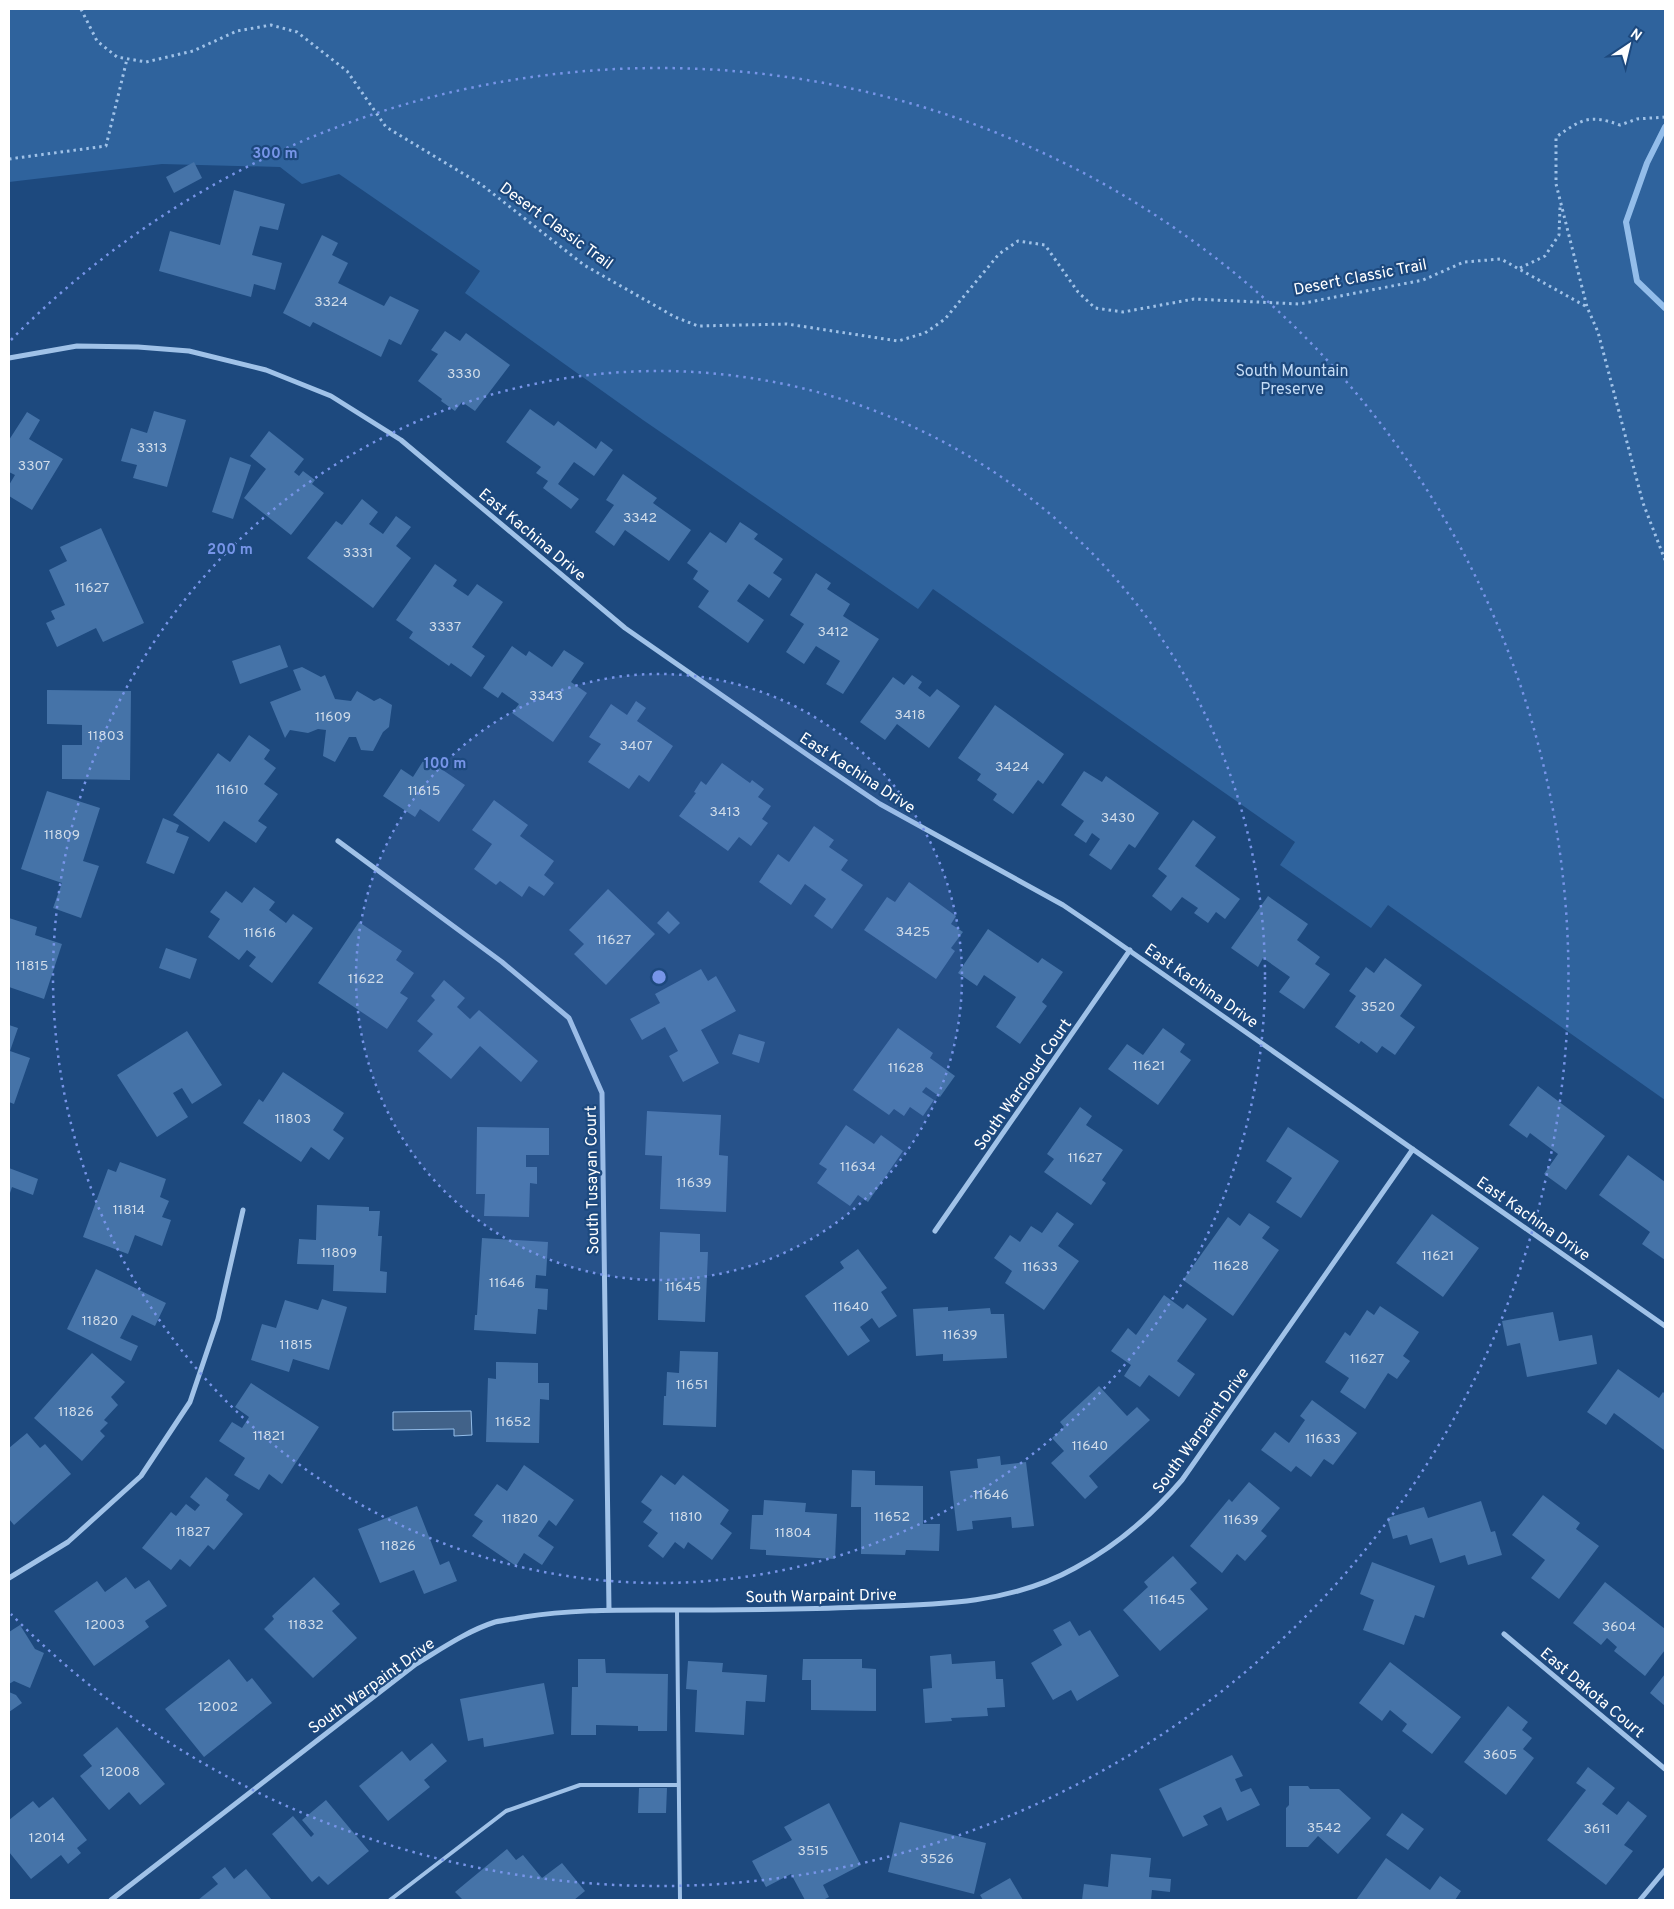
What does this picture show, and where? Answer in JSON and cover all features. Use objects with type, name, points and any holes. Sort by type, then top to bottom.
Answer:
[{"type":"street","name":"East Kachina Drive","points":[[9,358],[77,346],[138,346],[189,351],[266,370],[331,396],[401,440],[625,628],[725,698],[880,804],[1063,905],[1130,950],[1665,1326]]},
{"type":"street","name":"South Tusayan Court","points":[[338,841],[502,962],[569,1018],[602,1094],[609,1610]]},
{"type":"street","name":"South Warcloud Court","points":[[935,1231],[1130,950]]},
{"type":"street","name":"South Warpaint Drive","points":[[111,1900],[385,1686],[457,1639],[495,1622],[542,1614],[609,1610],[837,1608],[931,1605],[978,1600],[1013,1592],[1051,1580],[1076,1568],[1116,1542],[1160,1505],[1182,1480],[1413,1148]]},
{"type":"street","points":[[9,1578],[68,1542],[141,1476],[190,1402],[218,1319],[243,1210]]},
{"type":"street","name":"East Dakota Court","points":[[1504,1634],[1665,1769]]},
{"type":"street","points":[[1640,1900],[1665,1870]]},
{"type":"lane","points":[[677,1610],[680,1900]]},
{"type":"lane","points":[[390,1900],[506,1811],[580,1785],[678,1785]]},
{"type":"path","name":"Desert Classic Trail","points":[[81,9],[97,41],[117,57],[146,62],[193,51],[237,31],[271,25],[297,32],[347,71],[386,126],[482,185],[584,265],[675,317],[698,326],[787,324],[898,341],[925,333],[945,319],[999,254],[1018,241],[1045,245],[1078,292],[1095,308],[1123,312],[1194,299],[1299,304],[1423,280],[1464,262],[1502,258],[1587,307]]},
{"type":"path","points":[[9,159],[106,146],[127,59]]},
{"type":"path","points":[[1665,117],[1637,119],[1620,126],[1602,119],[1582,120],[1556,137],[1556,184],[1587,307],[1598,332],[1643,503],[1665,560]]},
{"type":"path","points":[[1520,269],[1545,256],[1559,235],[1560,202]]},
{"type":"green space","name":"South Mountain Preserve","points":[[9,9],[1665,9],[1665,1100],[1388,905],[1371,928],[1280,865],[1295,842],[933,589],[918,609],[643,420],[465,293],[480,271],[339,174],[302,184],[280,167],[162,164],[9,182]]},
{"type":"shaded area","points":[[471,1411],[472,1435],[454,1436],[454,1429],[393,1430],[393,1412]]},
{"type":"building","points":[[194,162],[202,178],[174,193],[166,177]]},
{"type":"building","points":[[234,190],[285,204],[278,230],[260,226],[252,255],[282,263],[275,290],[254,284],[251,297],[159,271],[170,231],[220,245]]},
{"type":"building","points":[[322,235],[338,243],[332,255],[348,263],[338,283],[384,306],[390,296],[419,310],[401,345],[389,339],[381,357],[313,322],[310,327],[283,313]]},
{"type":"building","points":[[445,331],[460,341],[466,333],[510,365],[475,411],[462,402],[455,411],[418,381],[438,354],[431,350]]},
{"type":"building","points":[[530,409],[554,426],[558,421],[596,449],[601,441],[613,450],[594,476],[574,462],[558,484],[579,499],[571,509],[543,488],[548,481],[536,473],[541,467],[506,442]]},
{"type":"building","points":[[154,411],[186,420],[167,487],[133,478],[137,465],[121,461],[131,428],[147,433]]},
{"type":"building","points":[[27,412],[40,420],[29,439],[63,459],[32,510],[9,496],[9,485],[15,475],[9,472],[9,440]]},
{"type":"building","points":[[269,431],[304,459],[294,472],[299,476],[303,471],[315,480],[312,484],[324,493],[291,535],[244,498],[266,469],[250,456]]},
{"type":"building","points":[[230,457],[251,465],[233,519],[212,512]]},
{"type":"building","points":[[623,474],[657,498],[653,503],[691,530],[669,561],[625,530],[614,546],[595,532],[614,505],[606,500]]},
{"type":"building","points":[[362,499],[378,512],[369,524],[383,534],[396,516],[411,527],[396,546],[411,558],[373,608],[307,558],[336,521],[342,525]]},
{"type":"building","points":[[740,522],[758,534],[754,539],[783,559],[773,573],[782,579],[769,598],[749,584],[737,601],[764,620],[748,643],[698,607],[709,591],[693,579],[698,571],[687,563],[710,532],[726,543]]},
{"type":"building","points":[[101,528],[144,623],[103,642],[96,628],[57,647],[46,623],[55,619],[51,611],[65,605],[49,570],[67,561],[60,547]]},
{"type":"building","points":[[435,564],[457,580],[453,586],[468,596],[477,584],[503,602],[472,647],[485,656],[471,677],[451,663],[449,666],[409,638],[413,632],[396,620]]},
{"type":"building","points":[[816,573],[831,583],[827,589],[850,604],[843,616],[879,639],[843,694],[826,684],[840,661],[816,646],[804,664],[786,652],[804,624],[790,615]]},
{"type":"building","points":[[280,645],[288,667],[240,684],[232,661]]},
{"type":"building","points":[[512,646],[526,656],[529,651],[552,667],[564,650],[584,663],[571,682],[587,693],[553,742],[512,713],[519,704],[502,692],[498,698],[483,688]]},
{"type":"building","points":[[302,667],[321,677],[325,675],[335,699],[351,701],[357,691],[374,701],[380,698],[392,705],[389,727],[383,732],[373,751],[361,750],[356,737],[349,737],[335,762],[323,756],[326,730],[318,729],[308,733],[290,730],[285,738],[270,702],[301,690],[293,670]]},
{"type":"building","points":[[912,675],[922,682],[918,688],[930,697],[937,689],[960,706],[929,748],[897,724],[885,740],[860,722],[893,677],[904,685]]},
{"type":"building","points":[[47,690],[131,691],[130,780],[62,779],[62,745],[82,745],[82,725],[47,724]]},
{"type":"building","points":[[636,701],[646,708],[637,721],[673,746],[649,782],[639,775],[629,789],[588,762],[601,744],[589,737],[611,704],[627,715]]},
{"type":"building","points":[[995,705],[1064,754],[1043,784],[1038,780],[1013,814],[993,800],[997,794],[977,780],[981,774],[958,758]]},
{"type":"building","points":[[249,735],[270,750],[264,759],[276,768],[264,784],[278,794],[258,821],[267,827],[256,843],[224,821],[209,842],[173,815],[218,753],[230,762]]},
{"type":"building","points":[[425,758],[465,785],[439,822],[420,809],[415,817],[383,796],[401,769],[413,777]]},
{"type":"building","points":[[722,763],[750,783],[752,780],[764,789],[758,797],[771,806],[762,819],[768,823],[751,846],[739,837],[728,851],[679,816],[696,793],[694,792],[701,781],[706,785]]},
{"type":"building","points":[[1084,771],[1102,782],[1106,776],[1159,813],[1135,848],[1129,844],[1111,870],[1089,855],[1100,839],[1092,833],[1086,843],[1074,835],[1084,821],[1061,805]]},
{"type":"building","points":[[47,791],[100,808],[83,861],[99,866],[81,918],[53,908],[62,883],[21,869]]},
{"type":"building","points":[[494,800],[528,825],[520,836],[554,861],[544,875],[554,883],[544,896],[529,886],[522,897],[500,881],[496,885],[474,869],[492,844],[472,830]]},
{"type":"building","points":[[163,818],[179,825],[176,832],[189,837],[174,874],[146,863]]},
{"type":"building","points":[[1193,820],[1216,837],[1195,866],[1240,899],[1225,919],[1216,912],[1208,923],[1194,913],[1198,908],[1182,897],[1171,911],[1152,896],[1167,876],[1158,869]]},
{"type":"building","points":[[814,826],[834,840],[829,847],[848,860],[841,870],[863,885],[832,929],[814,916],[826,899],[805,884],[791,905],[759,882],[778,854],[789,862]]},
{"type":"building","points":[[909,882],[956,916],[951,924],[963,932],[951,948],[955,951],[936,979],[864,930],[887,897],[895,902]]},
{"type":"building","points":[[254,887],[275,902],[269,910],[286,923],[293,914],[313,928],[272,983],[249,966],[256,957],[247,950],[239,960],[208,937],[220,919],[210,912],[226,891],[242,903]]},
{"type":"building","points":[[608,889],[655,934],[606,985],[574,954],[584,944],[569,930]]},
{"type":"building","points":[[1268,896],[1308,924],[1297,940],[1320,957],[1315,964],[1330,974],[1304,1009],[1279,992],[1290,977],[1263,958],[1258,967],[1231,948]]},
{"type":"building","points":[[668,911],[680,923],[669,934],[657,923]]},
{"type":"building","points":[[9,918],[37,927],[35,935],[62,944],[44,999],[9,987]]},
{"type":"building","points":[[359,922],[402,951],[396,960],[414,973],[400,993],[408,998],[387,1029],[318,983]]},
{"type":"building","points":[[988,929],[1038,963],[1042,958],[1063,972],[1042,1002],[1047,1006],[1020,1044],[996,1027],[1016,997],[984,975],[977,986],[958,973]]},
{"type":"building","points":[[166,948],[197,959],[190,979],[159,968]]},
{"type":"building","points":[[1385,958],[1422,985],[1400,1016],[1415,1027],[1395,1055],[1382,1046],[1377,1053],[1361,1041],[1359,1044],[1335,1027],[1356,996],[1349,991],[1366,967],[1374,973]]},
{"type":"building","points":[[701,969],[708,981],[716,976],[736,1011],[701,1030],[719,1063],[683,1082],[669,1056],[678,1051],[665,1027],[642,1040],[630,1019],[660,1003],[655,994]]},
{"type":"building","points":[[444,980],[465,998],[457,1007],[470,1019],[479,1010],[538,1061],[521,1082],[480,1046],[451,1079],[418,1051],[433,1034],[417,1021],[435,1000],[431,996]]},
{"type":"building","points":[[9,1025],[18,1028],[10,1051],[30,1058],[14,1104],[9,1102]]},
{"type":"building","points":[[898,1028],[933,1053],[930,1058],[955,1076],[940,1097],[926,1087],[922,1092],[934,1100],[923,1116],[910,1107],[904,1116],[894,1109],[889,1115],[853,1090]]},
{"type":"building","points":[[1163,1028],[1185,1044],[1180,1052],[1191,1060],[1158,1105],[1108,1069],[1127,1044],[1143,1055]]},
{"type":"building","points":[[187,1031],[222,1085],[192,1104],[182,1088],[173,1093],[188,1117],[157,1137],[117,1075]]},
{"type":"building","points":[[739,1034],[765,1042],[759,1063],[732,1054]]},
{"type":"building","points":[[283,1072],[344,1113],[333,1130],[344,1138],[329,1160],[311,1147],[301,1162],[243,1123],[259,1099],[263,1102]]},
{"type":"building","points":[[1538,1086],[1605,1136],[1566,1190],[1544,1174],[1558,1154],[1530,1133],[1527,1138],[1509,1125]]},
{"type":"building","points":[[1080,1107],[1092,1116],[1086,1125],[1123,1150],[1102,1180],[1106,1183],[1091,1205],[1044,1172],[1054,1159],[1047,1154]]},
{"type":"building","points":[[647,1111],[721,1115],[719,1155],[728,1156],[726,1212],[660,1209],[662,1156],[645,1155]]},
{"type":"building","points":[[846,1125],[874,1144],[881,1135],[903,1151],[868,1202],[858,1195],[850,1206],[817,1183],[827,1169],[819,1164]]},
{"type":"building","points":[[477,1127],[549,1128],[549,1155],[526,1155],[526,1167],[537,1167],[537,1184],[530,1183],[529,1217],[484,1216],[485,1194],[476,1194]]},
{"type":"building","points":[[1288,1127],[1339,1161],[1301,1218],[1276,1202],[1292,1178],[1266,1161]]},
{"type":"building","points":[[1628,1155],[1665,1182],[1665,1260],[1642,1244],[1650,1232],[1599,1195]]},
{"type":"building","points":[[120,1162],[166,1179],[160,1197],[169,1201],[162,1217],[171,1220],[162,1246],[135,1235],[128,1254],[83,1237],[108,1169],[116,1172]]},
{"type":"building","points":[[9,1168],[38,1179],[33,1195],[12,1187],[9,1196]]},
{"type":"building","points":[[317,1205],[369,1207],[369,1211],[380,1211],[378,1236],[382,1236],[380,1271],[387,1272],[386,1293],[333,1291],[334,1265],[297,1264],[299,1239],[316,1240]]},
{"type":"building","points":[[1057,1212],[1074,1224],[1058,1246],[1079,1261],[1044,1310],[1005,1283],[1012,1271],[994,1258],[1010,1235],[1020,1242],[1031,1226],[1042,1233]]},
{"type":"building","points":[[1249,1213],[1270,1227],[1262,1238],[1279,1250],[1233,1316],[1183,1280],[1228,1217],[1240,1226]]},
{"type":"building","points":[[1432,1214],[1479,1248],[1443,1297],[1396,1263]]},
{"type":"building","points":[[660,1232],[700,1234],[700,1252],[708,1252],[705,1322],[658,1320]]},
{"type":"building","points":[[482,1238],[548,1242],[546,1276],[536,1275],[535,1288],[548,1289],[547,1310],[538,1309],[536,1334],[474,1330],[475,1315],[477,1315]]},
{"type":"building","points":[[858,1249],[887,1288],[881,1292],[897,1316],[879,1328],[872,1318],[860,1327],[870,1341],[848,1356],[805,1296],[844,1268],[840,1262]]},
{"type":"building","points":[[96,1269],[166,1303],[155,1326],[132,1315],[120,1338],[138,1346],[131,1361],[67,1329]]},
{"type":"building","points":[[1164,1295],[1183,1309],[1187,1304],[1207,1319],[1177,1361],[1195,1374],[1179,1397],[1149,1375],[1140,1387],[1124,1376],[1131,1365],[1111,1351],[1128,1328],[1136,1335]]},
{"type":"building","points":[[322,1299],[347,1307],[329,1370],[293,1359],[289,1372],[251,1360],[262,1324],[276,1328],[285,1300],[318,1310]]},
{"type":"building","points":[[1380,1306],[1419,1332],[1403,1356],[1410,1361],[1397,1379],[1388,1373],[1365,1409],[1340,1392],[1349,1378],[1325,1362],[1345,1332],[1350,1336],[1367,1310],[1374,1315]]},
{"type":"building","points":[[948,1307],[948,1311],[990,1308],[991,1314],[1004,1314],[1007,1358],[943,1361],[943,1354],[916,1356],[913,1309]]},
{"type":"building","points":[[1553,1312],[1559,1341],[1592,1335],[1597,1364],[1527,1377],[1520,1343],[1507,1346],[1502,1321]]},
{"type":"building","points":[[680,1351],[718,1352],[716,1427],[663,1425],[667,1372],[679,1373]]},
{"type":"building","points":[[92,1353],[125,1382],[111,1397],[118,1405],[104,1420],[108,1423],[100,1431],[105,1436],[82,1461],[34,1418]]},
{"type":"building","points":[[496,1362],[538,1363],[538,1383],[549,1383],[549,1400],[540,1399],[539,1443],[486,1442],[488,1378],[496,1379]]},
{"type":"building","points":[[1618,1369],[1659,1398],[1663,1392],[1665,1394],[1664,1450],[1614,1413],[1606,1425],[1587,1412]]},
{"type":"building","points":[[251,1383],[319,1427],[282,1484],[269,1474],[259,1490],[234,1475],[245,1458],[219,1441],[232,1422],[242,1428],[249,1417],[235,1407]]},
{"type":"building","points":[[1099,1386],[1127,1416],[1137,1407],[1150,1420],[1089,1476],[1098,1487],[1085,1499],[1051,1463],[1064,1451],[1052,1438],[1064,1427],[1060,1422]]},
{"type":"building","points":[[1312,1400],[1357,1433],[1333,1465],[1324,1459],[1311,1477],[1296,1466],[1291,1472],[1261,1450],[1275,1432],[1289,1443],[1305,1420],[1300,1416]]},
{"type":"building","points":[[27,1433],[40,1448],[45,1444],[71,1474],[14,1525],[9,1519],[9,1448]]},
{"type":"building","points":[[1000,1456],[1001,1465],[1026,1462],[1034,1526],[1012,1528],[1011,1517],[972,1521],[973,1529],[957,1531],[950,1471],[978,1468],[977,1459]]},
{"type":"building","points":[[524,1465],[574,1500],[556,1526],[549,1520],[538,1536],[554,1547],[542,1565],[524,1553],[516,1566],[472,1536],[483,1521],[474,1515],[497,1484],[507,1491]]},
{"type":"building","points":[[852,1470],[875,1471],[875,1485],[923,1486],[923,1524],[940,1524],[939,1551],[906,1550],[905,1555],[861,1554],[861,1507],[851,1507]]},
{"type":"building","points":[[661,1475],[675,1485],[683,1475],[729,1510],[720,1524],[732,1533],[712,1560],[688,1542],[684,1549],[675,1542],[663,1558],[648,1546],[658,1533],[643,1522],[652,1510],[641,1502]]},
{"type":"building","points":[[206,1477],[229,1495],[226,1500],[243,1514],[214,1550],[208,1545],[190,1567],[180,1559],[171,1570],[142,1548],[171,1512],[176,1516],[186,1504],[195,1511],[200,1505],[190,1497]]},
{"type":"building","points":[[1249,1482],[1280,1508],[1261,1531],[1267,1536],[1245,1561],[1237,1554],[1222,1573],[1190,1546],[1229,1499],[1232,1502]]},
{"type":"building","points":[[1543,1495],[1580,1523],[1576,1529],[1599,1546],[1559,1599],[1531,1578],[1545,1560],[1512,1535]]},
{"type":"building","points":[[764,1500],[806,1503],[805,1512],[837,1514],[835,1559],[766,1555],[766,1550],[750,1549],[752,1515],[763,1515]]},
{"type":"building","points":[[1481,1501],[1491,1532],[1495,1531],[1502,1555],[1468,1565],[1465,1555],[1440,1563],[1432,1538],[1410,1545],[1407,1535],[1393,1539],[1387,1518],[1424,1507],[1428,1518]]},
{"type":"building","points":[[417,1506],[440,1565],[449,1561],[457,1581],[424,1594],[414,1570],[380,1583],[358,1529]]},
{"type":"building","points":[[1173,1556],[1197,1583],[1190,1589],[1208,1609],[1160,1651],[1123,1610],[1148,1587],[1144,1582]]},
{"type":"building","points":[[1372,1562],[1435,1586],[1424,1618],[1415,1615],[1404,1645],[1363,1630],[1374,1600],[1360,1594]]},
{"type":"building","points":[[126,1577],[135,1589],[149,1580],[167,1606],[145,1621],[149,1627],[94,1666],[54,1611],[97,1581],[105,1592]]},
{"type":"building","points":[[314,1577],[340,1604],[332,1611],[357,1638],[313,1678],[264,1629],[274,1619],[272,1616]]},
{"type":"building","points":[[1605,1582],[1665,1629],[1665,1650],[1645,1676],[1614,1651],[1617,1647],[1607,1638],[1601,1645],[1573,1623]]},
{"type":"building","points":[[1070,1621],[1079,1636],[1090,1630],[1119,1676],[1077,1701],[1071,1690],[1053,1700],[1031,1663],[1062,1645],[1053,1630]]},
{"type":"building","points":[[20,1625],[35,1649],[44,1653],[30,1688],[14,1681],[9,1684],[9,1632]]},
{"type":"building","points":[[951,1654],[952,1664],[995,1661],[996,1679],[1003,1679],[1005,1707],[987,1708],[988,1716],[951,1718],[952,1721],[925,1723],[923,1689],[932,1688],[930,1656]]},
{"type":"building","points":[[229,1659],[247,1682],[252,1678],[272,1703],[204,1757],[165,1709]]},
{"type":"building","points":[[578,1659],[605,1659],[606,1673],[668,1674],[667,1731],[638,1731],[638,1726],[596,1725],[596,1735],[571,1735],[572,1687],[578,1687]]},
{"type":"building","points":[[803,1659],[862,1659],[862,1668],[876,1669],[876,1711],[811,1710],[811,1680],[802,1680]]},
{"type":"building","points":[[688,1661],[723,1663],[722,1672],[767,1675],[765,1702],[746,1701],[744,1735],[695,1732],[697,1690],[686,1689]]},
{"type":"building","points":[[1390,1662],[1461,1717],[1432,1754],[1402,1731],[1407,1724],[1390,1710],[1382,1721],[1359,1703]]},
{"type":"building","points":[[1665,1674],[1665,1706],[1650,1693]]},
{"type":"building","points":[[544,1683],[554,1734],[484,1747],[483,1738],[468,1741],[460,1699]]},
{"type":"building","points":[[9,1692],[16,1695],[22,1703],[9,1712]]},
{"type":"building","points":[[1508,1706],[1528,1722],[1522,1730],[1532,1738],[1523,1749],[1534,1758],[1506,1795],[1464,1762]]},
{"type":"building","points":[[117,1727],[165,1784],[140,1805],[129,1792],[109,1810],[80,1776],[92,1766],[83,1755]]},
{"type":"building","points":[[432,1743],[447,1761],[424,1780],[430,1787],[388,1821],[359,1786],[402,1751],[410,1761]]},
{"type":"building","points":[[1232,1755],[1243,1776],[1235,1779],[1241,1792],[1251,1788],[1260,1805],[1227,1821],[1221,1807],[1203,1816],[1208,1825],[1183,1837],[1159,1789]]},
{"type":"building","points":[[1588,1767],[1615,1788],[1602,1804],[1617,1815],[1628,1801],[1647,1816],[1624,1845],[1633,1851],[1606,1885],[1547,1840],[1586,1790],[1576,1783]]},
{"type":"building","points":[[1289,1786],[1308,1786],[1310,1789],[1339,1789],[1371,1818],[1338,1854],[1318,1836],[1308,1847],[1286,1847],[1286,1808],[1289,1805]]},
{"type":"building","points":[[639,1788],[667,1788],[666,1813],[638,1813]]},
{"type":"building","points":[[53,1797],[87,1840],[77,1848],[81,1853],[68,1864],[61,1855],[31,1879],[9,1852],[9,1820],[33,1801],[39,1808]]},
{"type":"building","points":[[326,1800],[369,1851],[328,1885],[319,1876],[312,1882],[272,1834],[293,1816],[311,1837],[314,1834],[302,1820]]},
{"type":"building","points":[[829,1803],[861,1865],[823,1885],[829,1897],[823,1900],[805,1900],[791,1874],[766,1887],[752,1861],[792,1840],[784,1827]]},
{"type":"building","points":[[1402,1813],[1424,1829],[1408,1850],[1386,1835]]},
{"type":"building","points":[[900,1822],[986,1843],[974,1894],[888,1872]]},
{"type":"building","points":[[507,1849],[516,1860],[523,1855],[542,1878],[562,1863],[585,1891],[574,1900],[463,1900],[455,1892]]},
{"type":"building","points":[[1111,1854],[1151,1858],[1149,1877],[1171,1879],[1170,1892],[1152,1890],[1151,1900],[1082,1900],[1084,1884],[1108,1887]]},
{"type":"building","points":[[1386,1858],[1430,1890],[1440,1876],[1461,1891],[1455,1900],[1356,1900]]},
{"type":"building","points":[[225,1867],[234,1879],[246,1869],[272,1900],[198,1900],[218,1884],[212,1877]]},
{"type":"building","points":[[1010,1878],[1023,1900],[983,1900],[980,1895]]},
{"type":"waterway","points":[[1665,127],[1647,163],[1626,222],[1637,281],[1665,308]]}]
